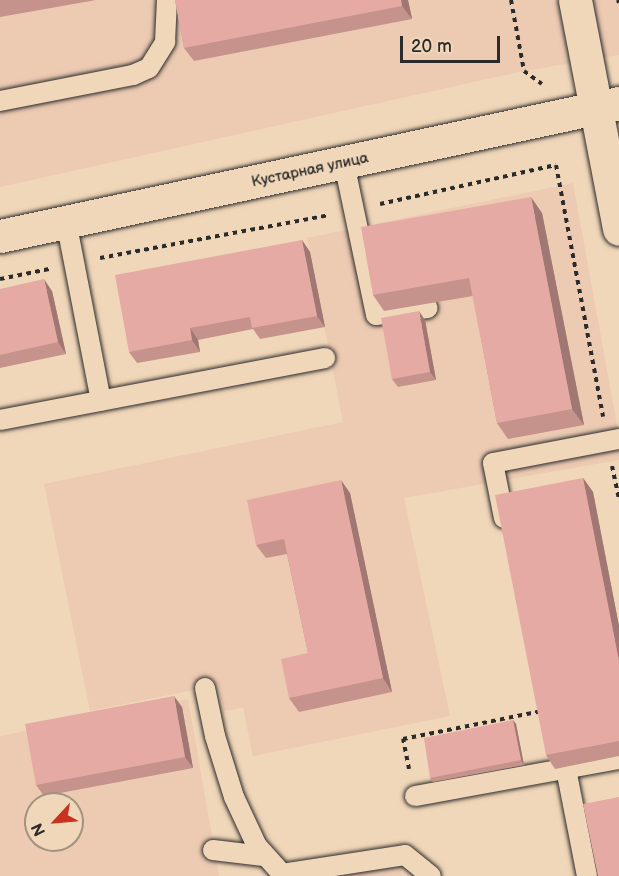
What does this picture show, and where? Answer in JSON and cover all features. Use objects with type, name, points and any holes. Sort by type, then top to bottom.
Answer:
[{"type":"street","points":[[575,0],[590,74],[608,105],[619,229]]},
{"type":"street","name":"Кустарная улица","points":[[0,236],[608,105]]},
{"type":"lane","points":[[0,101],[133,75],[149,68],[165,42],[167,0]]},
{"type":"lane","points":[[344,163],[376,315],[428,308]]},
{"type":"lane","points":[[66,221],[101,401]]},
{"type":"lane","points":[[0,420],[325,358]]},
{"type":"lane","points":[[509,542],[493,463],[614,440]]},
{"type":"lane","points":[[205,688],[223,765],[264,856],[288,876],[405,855],[431,876]]},
{"type":"lane","points":[[550,751],[560,770],[587,876]]},
{"type":"lane","points":[[415,796],[619,759]]},
{"type":"lane","points":[[213,850],[264,856]]},
{"type":"path","points":[[511,0],[524,71],[540,84],[590,74]]},
{"type":"path","points":[[0,279],[354,210],[556,165],[614,440],[619,500]]},
{"type":"shaded area","points":[[0,0],[619,0],[619,55],[524,71],[0,187]]},
{"type":"shaded area","points":[[573,183],[619,436],[619,460],[404,498],[450,716],[253,756],[243,708],[224,711],[218,685],[90,711],[44,484],[343,422],[307,238]]},
{"type":"shaded area","points":[[188,699],[219,876],[0,876],[0,736]]},
{"type":"shaded area","points":[[400,865],[402,876],[336,876]]},
{"type":"building","points":[[175,0],[401,0],[402,6],[184,48]]},
{"type":"building","points":[[531,197],[572,409],[497,423],[469,278],[373,295],[361,227]]},
{"type":"building","points":[[302,240],[317,316],[252,328],[250,317],[190,328],[192,340],[129,352],[115,275]]},
{"type":"building","points":[[44,279],[58,342],[0,355],[0,289]]},
{"type":"building","points":[[419,311],[430,372],[392,379],[381,318]]},
{"type":"building","points":[[583,478],[619,661],[619,741],[546,755],[495,495]]},
{"type":"building","points":[[341,480],[383,678],[289,698],[281,659],[308,653],[284,539],[256,545],[247,500]]},
{"type":"building","points":[[174,696],[185,757],[36,785],[25,724]]},
{"type":"building","points":[[513,720],[521,760],[430,778],[424,738]]},
{"type":"building","points":[[619,797],[619,876],[598,876],[583,804]]}]
